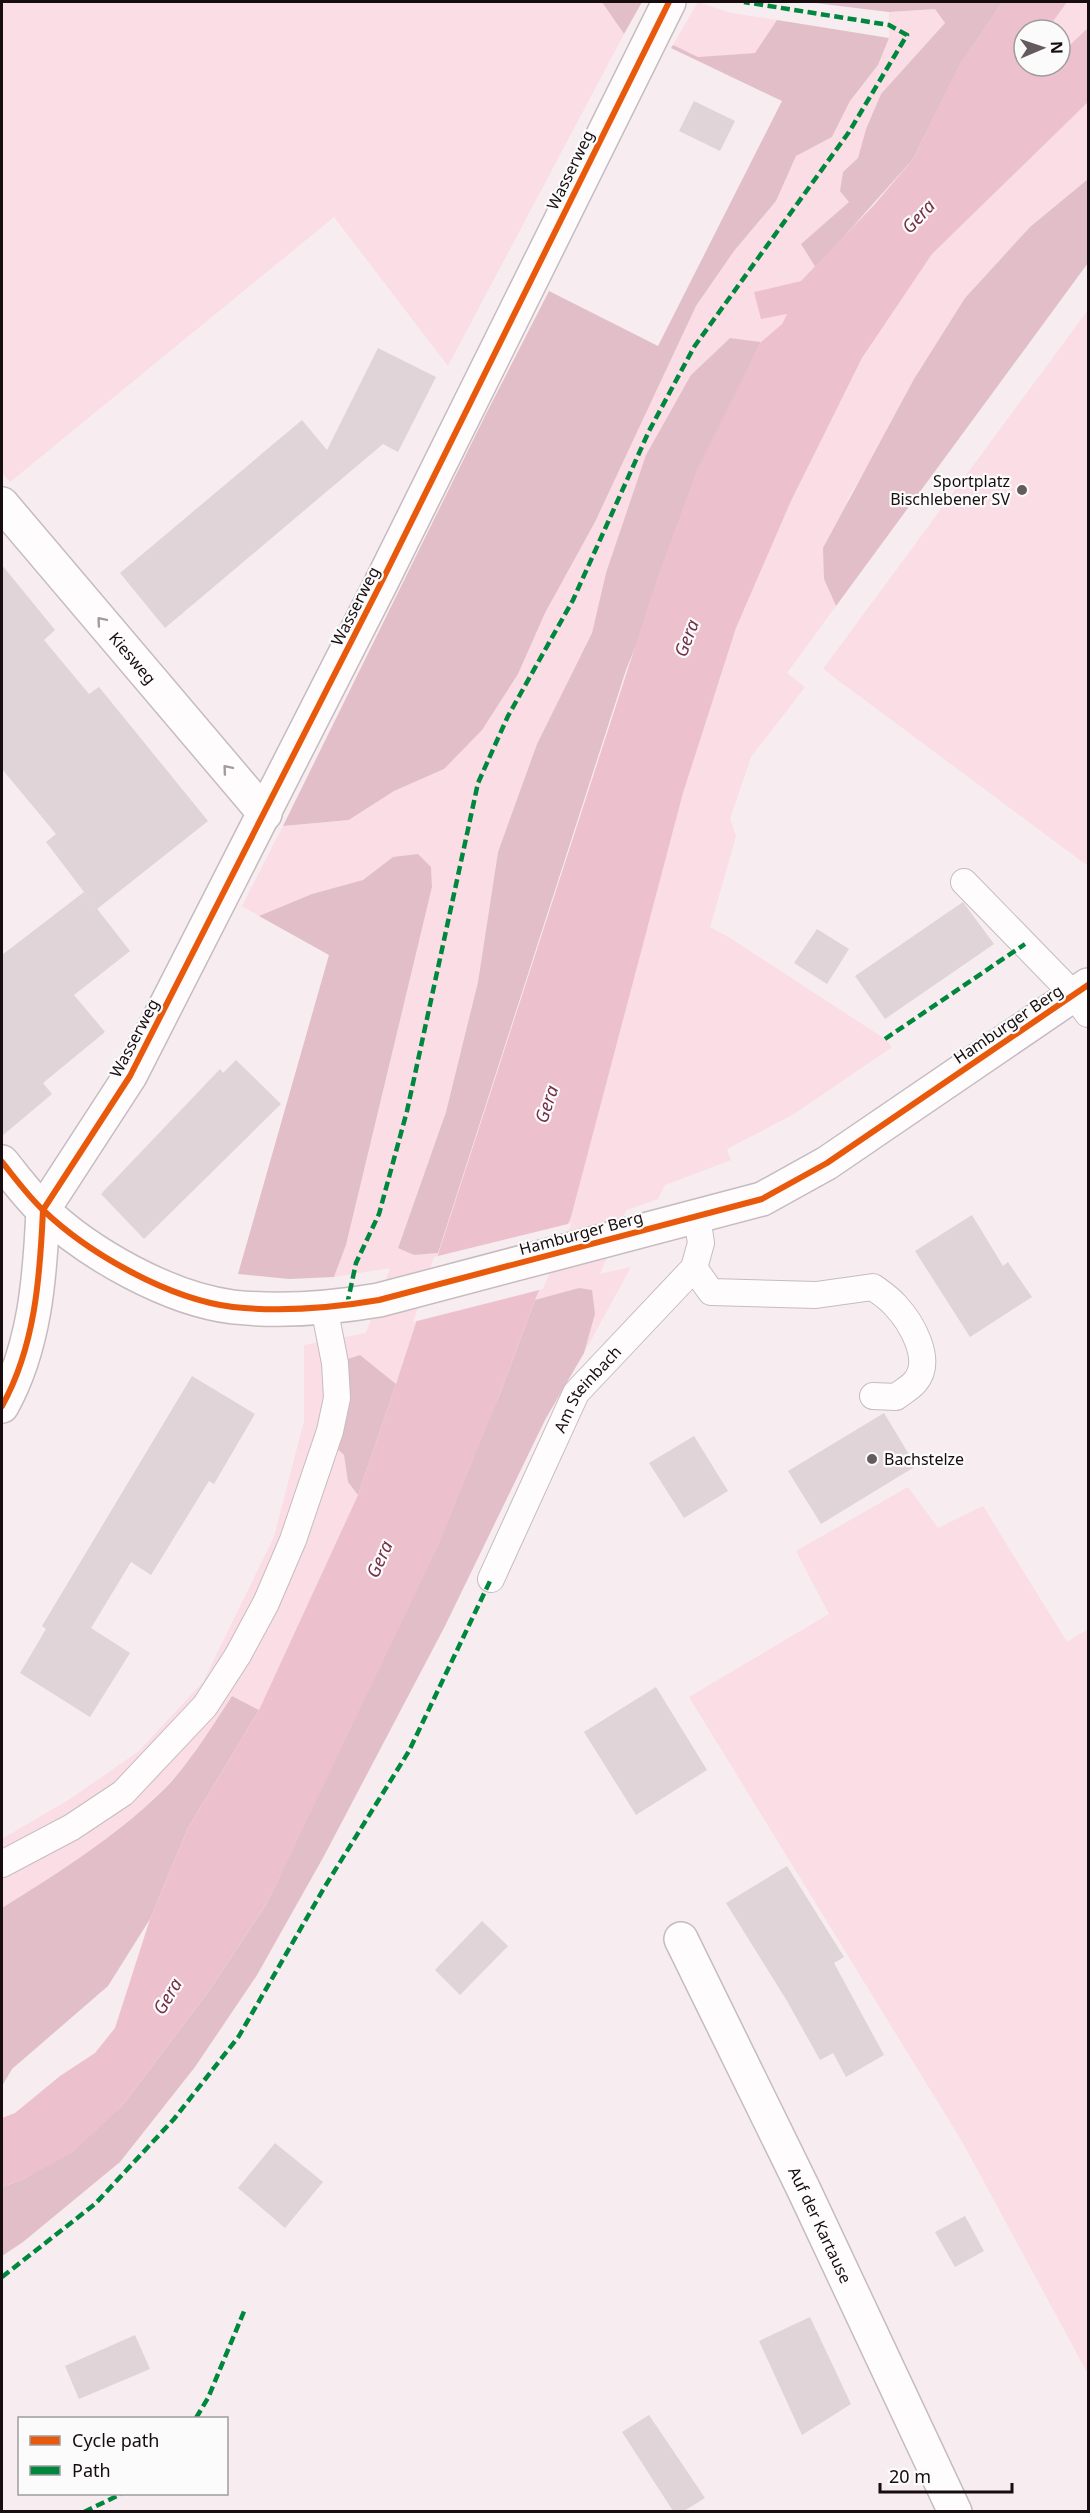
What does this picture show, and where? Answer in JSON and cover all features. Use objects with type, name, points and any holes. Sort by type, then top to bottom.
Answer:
[{"type":"street","name":"Wasserweg","points":[[43,1210],[130,1076],[265,814],[669,2]]},
{"type":"street","name":"Kiesweg","points":[[2,504],[265,814]]},
{"type":"street","name":"Hamburger Berg","points":[[2,1162],[43,1210],[111,1262],[174,1291],[232,1306],[324,1307],[379,1300],[762,1199],[827,1163],[1084,998]]},
{"type":"street","points":[[2,1406],[16,1380],[31,1325],[41,1255],[43,1210]]},
{"type":"street","name":"Auf der Kartause","points":[[681,1939],[803,2188],[956,2511]]},
{"type":"lane","points":[[964,882],[1084,998]]},
{"type":"lane","points":[[697,1217],[701,1243],[694,1268],[711,1292],[816,1295],[873,1287],[895,1304],[920,1347],[922,1364],[916,1381],[896,1397],[873,1396]]},
{"type":"lane","name":"Am Steinbach","points":[[492,1579],[576,1393],[694,1268]]},
{"type":"lane","points":[[2,1864],[72,1827],[123,1793],[205,1706],[238,1655],[266,1603],[293,1540],[330,1431],[337,1398],[335,1363],[324,1307]]},
{"type":"shaded area","points":[[2,2],[602,2],[624,34],[448,366],[334,217],[10,482],[2,473]]},
{"type":"shaded area","points":[[602,2],[642,2],[624,34]]},
{"type":"shaded area","points":[[698,2],[731,13],[777,20],[755,53],[698,57],[673,45]]},
{"type":"shaded area","points":[[807,2],[1003,2],[961,63],[913,159],[816,268],[801,244],[849,202],[840,191],[843,172],[858,158],[866,129],[881,94],[945,23],[935,9],[889,12]]},
{"type":"shaded area","points":[[1067,2],[1088,2],[1088,28],[1072,43],[1072,18],[1056,18]]},
{"type":"shaded area","points":[[935,9],[945,23],[881,94],[866,129],[858,158],[843,172],[849,202],[801,244],[816,268],[801,281],[754,292],[787,313],[782,324],[761,342],[730,338],[691,375],[606,573],[592,633],[537,744],[498,852],[478,982],[446,1112],[398,1247],[414,1255],[438,1253],[396,1384],[360,1355],[344,1455],[348,1482],[358,1495],[259,1710],[232,1696],[187,1762],[152,1800],[90,1850],[2,1908],[2,1839],[70,1799],[139,1751],[203,1682],[274,1537],[304,1421],[304,1345],[366,1333],[390,1268],[334,1277],[346,1245],[432,887],[431,867],[393,857],[363,880],[312,894],[259,916],[242,906],[283,826],[350,820],[394,791],[444,769],[518,674],[545,613],[595,522],[696,306],[734,251],[776,201],[796,156],[832,137],[850,101],[878,65],[889,38],[889,12]]},
{"type":"shaded area","points":[[777,20],[889,38],[878,65],[850,101],[832,137],[796,156],[776,201],[734,251],[696,306],[595,522],[545,613],[518,674],[482,730],[444,769],[394,791],[349,820],[283,826],[549,291],[658,346],[782,101],[671,48],[673,45],[698,57],[755,53]]},
{"type":"shaded area","points":[[1088,102],[1088,179],[1030,227],[965,298],[914,379],[875,454],[849,496],[824,579],[836,606],[787,673],[805,687],[751,757],[730,819],[736,836],[710,927],[885,1039],[892,1047],[794,1114],[727,1149],[731,1160],[665,1185],[658,1199],[626,1210],[600,1274],[631,1267],[584,1353],[595,1314],[535,1300],[571,1217],[683,793],[736,628],[791,501],[862,358],[932,254]]},
{"type":"shaded area","points":[[1088,179],[1088,263],[836,606],[824,579],[823,548],[914,379],[965,298],[1030,227]]},
{"type":"shaded area","name":"Sportplatz Bischlebener SV","points":[[1088,310],[1088,866],[823,669]]},
{"type":"shaded area","points":[[730,338],[761,342],[736,394],[626,670],[438,1253],[414,1255],[398,1248],[446,1112],[478,982],[498,852],[537,744],[592,633],[606,573],[646,455],[691,375]]},
{"type":"shaded area","points":[[418,854],[431,867],[432,887],[346,1245],[334,1277],[289,1279],[238,1274],[329,955],[259,916],[312,894],[363,880],[393,857]]},
{"type":"shaded area","points":[[579,1288],[592,1290],[595,1314],[584,1353],[545,1420],[445,1626],[324,1856],[257,1975],[195,2067],[120,2162],[23,2242],[2,2256],[2,2187],[26,2178],[121,2107],[209,1991],[267,1903],[352,1723],[499,1396],[535,1300]]},
{"type":"shaded area","points":[[360,1355],[396,1384],[358,1495],[348,1482],[344,1455],[331,1443],[348,1359]]},
{"type":"shaded area","points":[[908,1487],[938,1528],[983,1506],[1067,1642],[1088,1629],[1088,2374],[963,2143],[689,1697],[829,1614],[796,1551]]},
{"type":"shaded area","points":[[232,1696],[259,1710],[188,1828],[150,1919],[108,1986],[12,2069],[2,2086],[2,1908],[90,1850],[153,1800],[188,1762]]},
{"type":"water","name":"Gera","points":[[1003,2],[1067,2],[1056,18],[1012,18],[1012,78],[1072,78],[1072,43],[1088,28],[1088,102],[932,254],[862,358],[791,501],[736,628],[683,793],[571,1217],[535,1300],[439,1544],[267,1903],[209,1991],[121,2107],[73,2152],[26,2178],[2,2187],[2,2118],[15,2113],[60,2076],[95,2053],[115,2028],[150,1919],[188,1828],[259,1710],[358,1495],[657,579],[697,470],[761,342],[782,324],[787,314],[761,319],[754,292],[801,281],[874,205],[913,159],[961,62]]},
{"type":"pier","points":[[572,1223],[543,1289],[413,1322],[434,1257]]},
{"type":"building","points":[[694,101],[735,121],[720,151],[679,131]]},
{"type":"building","points":[[378,348],[436,377],[398,452],[383,444],[165,628],[120,573],[302,420],[327,450]]},
{"type":"building","points":[[2,565],[55,630],[44,640],[89,694],[99,687],[208,821],[97,909],[46,842],[56,834],[2,769]]},
{"type":"building","points":[[84,892],[130,951],[74,995],[105,1032],[43,1083],[52,1094],[2,1136],[2,955]]},
{"type":"building","points":[[963,902],[994,944],[885,1019],[855,976]]},
{"type":"building","points":[[817,929],[849,949],[827,984],[794,963]]},
{"type":"building","points":[[236,1060],[281,1104],[144,1239],[101,1194],[220,1069],[223,1073]]},
{"type":"building","points":[[972,1215],[1003,1266],[1008,1262],[1032,1297],[970,1337],[915,1251]]},
{"type":"building","points":[[192,1376],[255,1414],[214,1484],[209,1481],[151,1575],[131,1562],[91,1628],[130,1653],[90,1717],[20,1673],[46,1629],[42,1626]]},
{"type":"building","points":[[884,1413],[916,1466],[821,1524],[788,1471]]},
{"type":"building","points":[[694,1436],[728,1491],[684,1518],[649,1463]]},
{"type":"building","points":[[656,1687],[707,1770],[636,1815],[584,1732]]},
{"type":"building","points":[[787,1866],[844,1957],[834,1963],[884,2055],[846,2077],[833,2053],[820,2060],[787,2001],[726,1903]]},
{"type":"building","points":[[482,1921],[508,1946],[460,1995],[435,1970]]},
{"type":"building","points":[[275,2143],[323,2182],[285,2228],[238,2188]]},
{"type":"building","points":[[965,2216],[984,2251],[955,2267],[935,2232]]},
{"type":"building","points":[[810,2317],[851,2404],[802,2435],[759,2341]]},
{"type":"building","points":[[135,2335],[150,2369],[79,2399],[65,2366]]},
{"type":"building","points":[[649,2415],[705,2498],[684,2511],[673,2511],[622,2432]]},
{"type":"marked path","points":[[347,1305],[356,1263],[379,1214],[407,1111],[478,783],[508,716],[573,600],[649,431],[694,347],[849,132],[907,35],[889,25],[744,2]]},
{"type":"marked path","points":[[885,1039],[1025,944]]},
{"type":"marked path","points":[[2,2277],[95,2204],[174,2119],[239,2036],[324,1888],[409,1751],[491,1579]]},
{"type":"marked path","points":[[197,2417],[208,2398],[245,2309]]},
{"type":"marked path","points":[[84,2512],[119,2495]]},
{"type":"cycle path","points":[[43,1210],[130,1076],[380,585],[669,2]]},
{"type":"cycle path","points":[[2,1162],[37,1205],[83,1243],[131,1272],[183,1295],[233,1307],[269,1309],[325,1307],[379,1300],[762,1199],[827,1163],[1088,985]]},
{"type":"cycle path","points":[[2,1406],[22,1360],[29,1336],[40,1261],[43,1210]]},
{"type":"place","name":"Sportplatz Bischlebener SV","points":[[1022,490]]},
{"type":"place","name":"Bachstelze","points":[[872,1459]]}]
